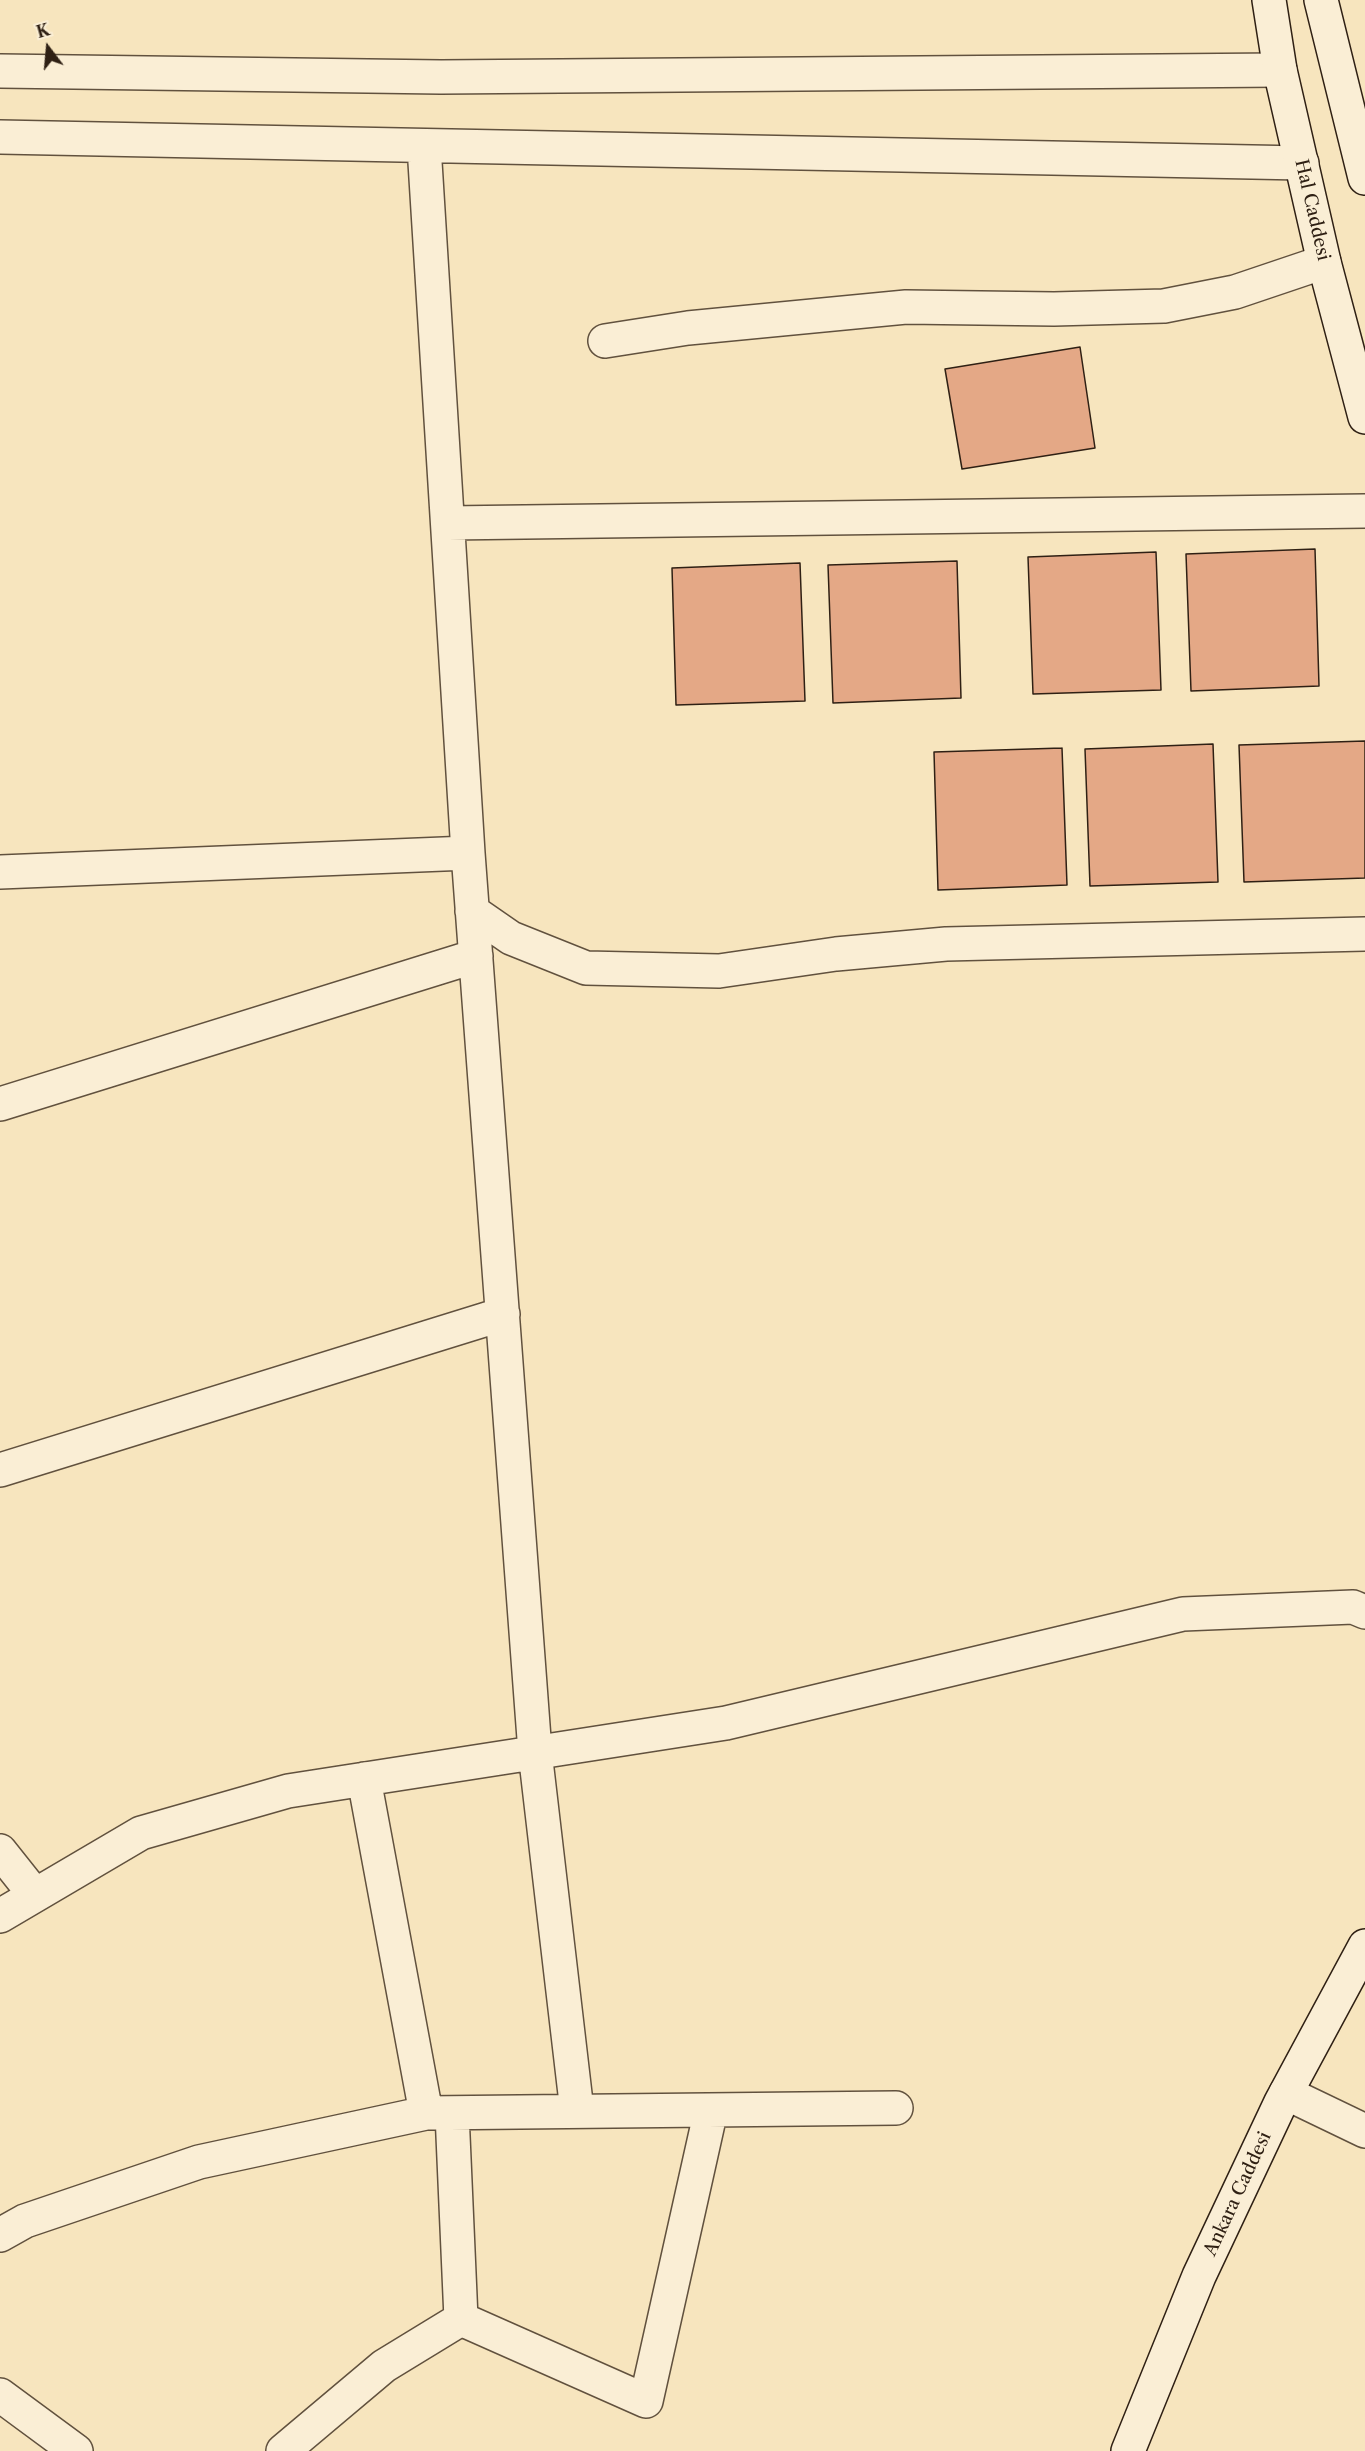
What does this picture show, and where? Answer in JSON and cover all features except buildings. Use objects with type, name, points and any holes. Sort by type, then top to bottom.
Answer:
[{"type":"street","name":"Hal Caddesi","points":[[1269,0],[1280,70],[1324,262],[1365,417]]},
{"type":"street","points":[[1320,0],[1365,177]]},
{"type":"street","points":[[0,70],[441,77],[1280,70]]},
{"type":"street","points":[[0,137],[1302,163]]},
{"type":"street","points":[[424,146],[472,911],[535,1752],[577,2111]]},
{"type":"street","points":[[605,341],[688,328],[906,307],[1054,309],[1164,306],[1235,292],[1324,262]]},
{"type":"street","points":[[448,523],[1365,511]]},
{"type":"street","points":[[0,872],[468,853]]},
{"type":"street","points":[[472,911],[511,938],[586,968],[719,971],[836,954],[946,944],[1365,934]]},
{"type":"street","points":[[0,1104],[476,956]]},
{"type":"street","points":[[0,1470],[502,1314]]},
{"type":"street","points":[[0,1916],[141,1833],[288,1791],[726,1723],[1183,1614],[1353,1607],[1365,1612]]},
{"type":"street","points":[[364,1779],[439,2113],[462,2319]]},
{"type":"street","points":[[0,1851],[35,1895]]},
{"type":"street","name":"Ankara Caddesi","points":[[1128,2451],[1199,2276],[1286,2093],[1365,1946]]},
{"type":"street","points":[[1286,2093],[1365,2131]]},
{"type":"street","points":[[0,2235],[25,2221],[199,2162],[439,2113],[896,2108]]},
{"type":"street","points":[[462,2319],[646,2401],[711,2110]]},
{"type":"street","points":[[283,2451],[384,2366],[462,2319]]},
{"type":"street","points":[[0,2395],[76,2451]]}]
